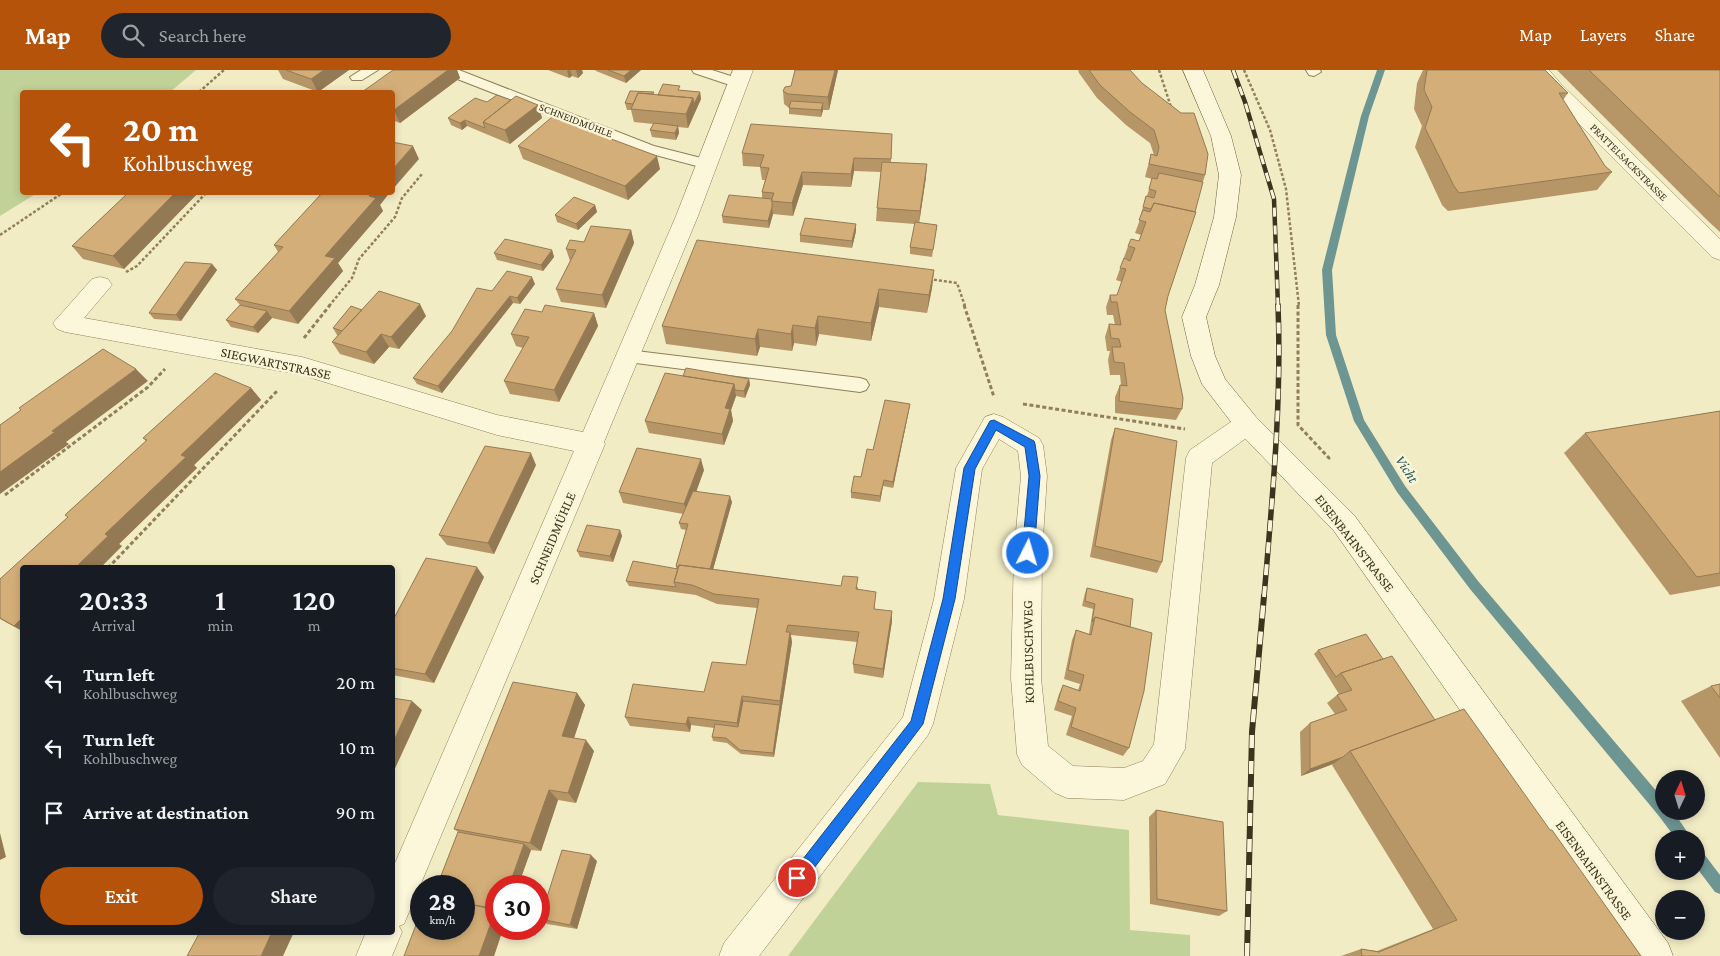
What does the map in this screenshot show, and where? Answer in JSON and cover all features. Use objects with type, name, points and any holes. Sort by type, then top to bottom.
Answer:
[{"type":"street","name":"EISENBAHNSTRASSE","points":[[1194,70],[1221,136],[1230,175],[1226,217],[1206,285],[1194,317],[1203,356],[1215,384],[1239,430],[1308,484],[1344,523],[1655,956]]},
{"type":"street","name":"PRATTELSACKSTRASSE","points":[[1539,70],[1554,88],[1720,252]]},
{"type":"street","name":"SCHNEIDMÜHLE","points":[[395,905],[592,444],[708,164],[741,77]]},
{"type":"street","name":"SIEGWARTSTRASSE","points":[[100,285],[65,323],[293,364],[497,425],[592,444]]},
{"type":"street","name":"KOHLBUSCHWEG","points":[[995,412],[1030,444],[1034,476],[1028,553],[1026,678],[1033,754],[1066,782],[1124,784],[1154,773],[1169,749],[1199,458],[1239,430]]},
{"type":"street","points":[[737,956],[917,724],[949,599],[969,468],[995,412]]},
{"type":"street","points":[[374,956],[383,935]]},
{"type":"lane","points":[[357,77],[371,70]]},
{"type":"lane","name":"SCHNEIDMÜHLE","points":[[447,70],[649,149],[708,164]]},
{"type":"lane","name":"SCHNEIDMÜHLE","points":[[698,70],[741,77]]},
{"type":"lane","points":[[628,356],[860,385]]},
{"type":"path","points":[[201,90],[224,70]]},
{"type":"path","points":[[1159,70],[1173,113]]},
{"type":"path","points":[[1244,70],[1270,130],[1286,189],[1299,310],[1298,425],[1329,458],[1308,484]]},
{"type":"path","points":[[111,565],[293,364],[352,278],[359,258],[395,217],[402,198],[422,174]]},
{"type":"path","points":[[0,235],[60,195]]},
{"type":"path","points":[[136,266],[204,195]]},
{"type":"path","points":[[928,279],[957,282],[995,412],[1239,430]]},
{"type":"path","points":[[4,495],[148,387],[188,345]]},
{"type":"green space","points":[[0,70],[196,70],[172,90],[20,90],[20,195],[34,195],[0,216]]},
{"type":"green space","points":[[918,782],[990,784],[998,815],[1129,830],[1130,930],[1190,935],[1190,956],[788,956]]},
{"type":"building","points":[[286,70],[324,70],[311,79]]},
{"type":"building","points":[[393,70],[448,70],[395,109],[395,90],[365,90]]},
{"type":"building","points":[[608,70],[631,70],[624,76]]},
{"type":"building","points":[[795,70],[835,70],[828,97],[788,94],[783,91],[785,87],[791,86]]},
{"type":"building","points":[[1089,70],[1130,70],[1142,83],[1181,113],[1194,113],[1208,154],[1205,175],[1149,164],[1151,154],[1157,156],[1159,147],[1154,130],[1130,112],[1100,85]]},
{"type":"building","points":[[1427,70],[1545,70],[1568,93],[1559,93],[1605,166],[1612,172],[1459,193],[1425,128],[1432,107],[1424,90]]},
{"type":"building","points":[[1589,70],[1720,70],[1720,197]]},
{"type":"building","points":[[663,84],[680,86],[678,90],[700,92],[694,104],[693,98],[658,95]]},
{"type":"building","points":[[630,91],[654,92],[653,94],[638,93],[633,104],[625,103]]},
{"type":"building","points":[[638,93],[693,98],[686,114],[631,109]]},
{"type":"building","points":[[497,95],[511,100],[483,122],[485,128],[465,120],[460,123],[448,118],[475,98],[487,102]]},
{"type":"building","points":[[516,96],[538,105],[505,130],[483,122]]},
{"type":"building","points":[[791,101],[823,103],[821,110],[789,108]]},
{"type":"building","points":[[552,117],[657,156],[625,186],[518,146]]},
{"type":"building","points":[[654,123],[678,126],[675,133],[650,130]]},
{"type":"building","points":[[751,124],[892,134],[891,159],[854,158],[851,174],[802,172],[792,203],[771,201],[774,193],[762,192],[769,168],[760,167],[764,155],[742,153]]},
{"type":"building","points":[[395,143],[413,146],[395,167]]},
{"type":"building","points":[[882,162],[927,164],[920,211],[877,208]]},
{"type":"building","points":[[1159,173],[1203,182],[1195,212],[1154,203],[1151,209],[1143,207],[1146,196],[1154,198],[1156,191],[1149,189],[1152,178],[1157,179]]},
{"type":"building","points":[[126,195],[173,195],[113,256],[72,246]]},
{"type":"building","points":[[320,195],[370,195],[376,198],[325,256],[335,258],[289,311],[235,299],[283,247],[274,245]]},
{"type":"building","points":[[729,195],[772,199],[768,221],[722,216]]},
{"type":"building","points":[[574,197],[595,205],[576,224],[555,215]]},
{"type":"building","points":[[1154,203],[1196,212],[1165,310],[1183,398],[1182,409],[1119,401],[1120,385],[1127,386],[1124,363],[1114,362],[1112,347],[1121,347],[1119,339],[1111,338],[1109,324],[1121,325],[1117,302],[1111,302],[1110,295],[1117,295],[1126,269],[1120,268],[1124,258],[1130,261],[1135,248],[1128,246],[1131,239],[1139,241],[1146,222],[1139,220],[1143,210],[1150,212]]},
{"type":"building","points":[[805,218],[856,224],[852,241],[800,235]]},
{"type":"building","points":[[915,222],[937,225],[933,250],[910,247]]},
{"type":"building","points":[[591,226],[631,230],[602,295],[556,289],[576,250],[566,249],[570,240],[584,242]]},
{"type":"building","points":[[505,239],[552,250],[541,265],[494,253]]},
{"type":"building","points":[[697,240],[934,270],[929,295],[879,289],[871,323],[818,316],[815,328],[793,325],[791,334],[758,329],[755,339],[662,326]]},
{"type":"building","points":[[185,262],[212,264],[176,315],[149,313]]},
{"type":"building","points":[[507,271],[532,277],[517,298],[510,296],[438,386],[413,378],[452,331],[477,288],[492,291]]},
{"type":"building","points":[[379,291],[420,304],[391,337],[381,334],[366,352],[332,342]]},
{"type":"building","points":[[240,305],[267,311],[253,327],[226,320]]},
{"type":"building","points":[[545,305],[594,313],[554,390],[504,381],[529,337],[511,334],[525,309],[542,312]]},
{"type":"building","points":[[351,306],[362,310],[342,331],[333,328]]},
{"type":"building","points":[[103,349],[136,369],[0,472],[0,425],[21,410],[19,408]]},
{"type":"building","points":[[686,368],[749,379],[744,391],[735,390],[734,384],[683,376]]},
{"type":"building","points":[[215,373],[251,388],[181,455],[186,457],[105,534],[108,536],[78,565],[20,565],[20,620],[14,626],[0,618],[0,579],[68,517],[65,515],[147,440],[143,438]]},
{"type":"building","points":[[665,373],[734,384],[725,408],[730,409],[722,434],[645,421]]},
{"type":"building","points":[[885,400],[910,404],[893,482],[884,480],[880,496],[851,492],[854,476],[861,477],[867,449],[873,450]]},
{"type":"building","points":[[1720,411],[1720,573],[1697,577],[1585,433]]},
{"type":"building","points":[[1115,428],[1177,441],[1162,562],[1095,546]]},
{"type":"building","points":[[485,446],[531,453],[488,543],[439,535]]},
{"type":"building","points":[[637,448],[701,459],[684,504],[619,492]]},
{"type":"building","points":[[693,491],[730,496],[710,569],[676,566],[688,524],[679,523]]},
{"type":"building","points":[[587,525],[620,530],[610,556],[577,551]]},
{"type":"building","points":[[426,558],[477,567],[425,674],[395,669],[395,616]]},
{"type":"building","points":[[633,561],[678,569],[674,582],[676,587],[626,581]]},
{"type":"building","points":[[679,565],[841,586],[843,576],[858,577],[856,589],[876,592],[874,609],[892,611],[883,669],[853,664],[859,632],[788,625],[786,632],[790,632],[780,701],[742,696],[737,723],[688,717],[686,724],[625,717],[633,684],[704,692],[712,662],[746,665],[759,599],[714,594],[692,585],[674,582]]},
{"type":"building","points":[[1087,588],[1133,599],[1130,627],[1095,617],[1092,622],[1095,604],[1085,601]]},
{"type":"building","points":[[1095,617],[1152,633],[1144,691],[1129,748],[1071,727],[1076,708],[1058,701],[1063,685],[1080,691],[1084,675],[1068,670],[1076,630],[1091,635]]},
{"type":"building","points":[[1366,634],[1383,659],[1341,673],[1336,677],[1318,650]]},
{"type":"building","points":[[1392,656],[1435,720],[1350,751],[1343,757],[1310,769],[1310,723],[1347,710],[1337,695],[1352,690],[1341,673]]},
{"type":"building","points":[[513,682],[577,693],[562,736],[586,740],[568,793],[549,790],[530,843],[454,829]]},
{"type":"building","points":[[1720,684],[1720,698],[1711,686]]},
{"type":"building","points":[[395,698],[412,701],[395,738]]},
{"type":"building","points":[[743,701],[780,705],[773,753],[740,750],[726,738],[712,737],[715,724],[738,727]]},
{"type":"building","points":[[1464,709],[1641,956],[1362,956],[1361,949],[1379,952],[1457,920],[1350,751]]},
{"type":"building","points":[[1156,810],[1223,822],[1227,911],[1157,899]]},
{"type":"building","points":[[458,832],[524,844],[513,875],[485,875],[485,908],[475,905],[475,875],[441,875]]},
{"type":"building","points":[[562,850],[591,855],[570,925],[550,921],[550,888]]},
{"type":"building","points":[[475,905],[485,907],[485,939],[479,956],[404,956],[410,940],[475,940]]},
{"type":"building","points":[[198,935],[271,935],[261,956],[187,956]]},
{"type":"waterway","name":"Vicht","points":[[1381,70],[1365,116],[1327,270],[1331,335],[1359,421],[1401,489],[1474,585],[1678,830]]},
{"type":"waterway","name":"Vicht","points":[[1705,867],[1720,887]]},
{"type":"railway","points":[[1233,70],[1245,102],[1274,199],[1278,306]]},
{"type":"railway","points":[[1264,597],[1273,488],[1279,378],[1278,305]]},
{"type":"railway","points":[[1247,956],[1252,732],[1264,596]]},
{"type":"route","points":[[797,878],[917,724],[949,599],[969,468],[994,424],[1030,444],[1034,476],[1028,553]]}]
